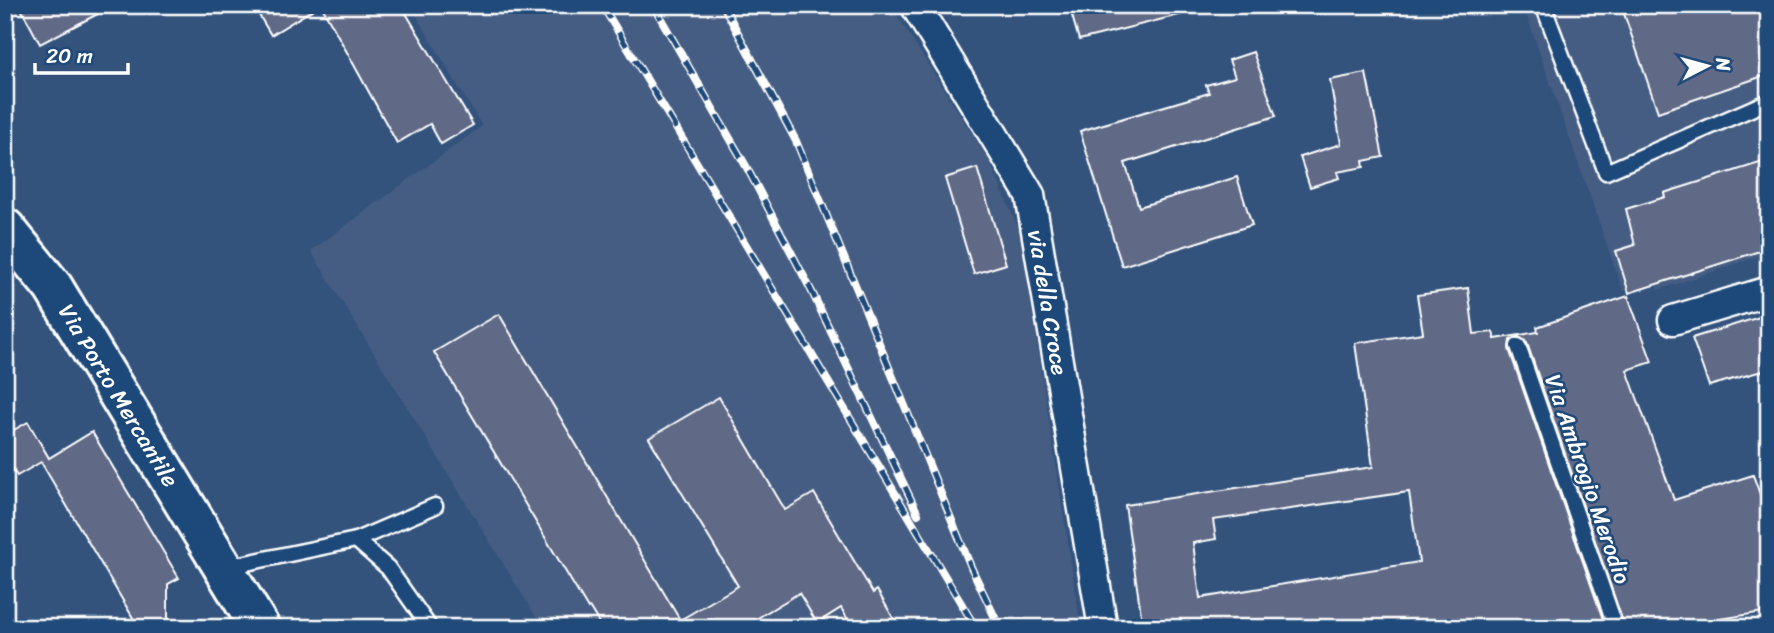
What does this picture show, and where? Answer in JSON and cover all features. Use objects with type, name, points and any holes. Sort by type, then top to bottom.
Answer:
[{"type":"main road","name":"Via Porto Mercantile","points":[[5,228],[53,287],[260,628]]},
{"type":"street","name":"via della Croce","points":[[915,5],[1030,195],[1103,628]]},
{"type":"street","points":[[1673,320],[1769,291]]},
{"type":"lane","points":[[1543,5],[1606,172],[1769,101]]},
{"type":"lane","name":"Via Ambrogio Merodio","points":[[1518,346],[1616,628]]},
{"type":"lane","points":[[223,568],[356,540],[435,506]]},
{"type":"lane","points":[[356,540],[388,568],[430,628]]},
{"type":"shaded area","points":[[410,5],[890,5],[989,160],[1020,232],[1081,628],[543,628],[311,251],[482,126]]},
{"type":"shaded area","points":[[1523,5],[1769,5],[1769,253],[1658,290],[1655,280],[1623,291]]},
{"type":"building","points":[[19,5],[115,5],[40,44]]},
{"type":"building","points":[[253,5],[320,5],[271,35]]},
{"type":"building","points":[[321,5],[401,5],[473,125],[441,144],[430,124],[397,143]]},
{"type":"building","points":[[1069,5],[1182,5],[1183,14],[1079,40]]},
{"type":"building","points":[[1621,5],[1769,5],[1769,74],[1658,112]]},
{"type":"building","points":[[1253,52],[1276,116],[1125,163],[1139,207],[1237,177],[1252,225],[1122,266],[1080,131],[1209,93],[1206,85],[1235,77],[1229,60]]},
{"type":"building","points":[[1366,73],[1383,157],[1363,161],[1364,167],[1337,172],[1339,178],[1310,187],[1300,157],[1341,144],[1330,80]]},
{"type":"building","points":[[1769,160],[1769,248],[1629,293],[1616,251],[1635,245],[1626,209],[1665,197],[1664,193]]},
{"type":"building","points":[[977,168],[1006,264],[974,274],[945,178]]},
{"type":"building","points":[[1468,288],[1474,334],[1493,332],[1495,339],[1538,332],[1537,327],[1628,296],[1652,362],[1627,370],[1674,500],[1753,475],[1769,519],[1769,611],[1667,628],[1625,628],[1527,343],[1519,337],[1510,340],[1509,349],[1606,628],[1143,628],[1125,505],[1373,467],[1355,343],[1423,333],[1417,295]],"holes":[[[1409,492],[1419,562],[1200,598],[1193,543],[1216,539],[1213,520]]]},
{"type":"building","points":[[499,314],[680,620],[738,586],[649,438],[719,397],[785,510],[814,493],[873,593],[877,590],[899,628],[853,628],[841,608],[817,623],[799,593],[741,628],[602,628],[434,352]]},
{"type":"building","points":[[1769,314],[1769,369],[1709,386],[1692,338]]},
{"type":"building","points":[[28,422],[49,458],[92,432],[179,578],[168,584],[168,628],[139,628],[41,462],[17,476],[5,456],[5,435]]},
{"type":"railway","points":[[602,5],[976,628]]},
{"type":"railway","points":[[653,5],[746,166],[811,290],[918,514]]},
{"type":"railway","points":[[723,5],[796,141],[971,567],[1000,628]]}]
